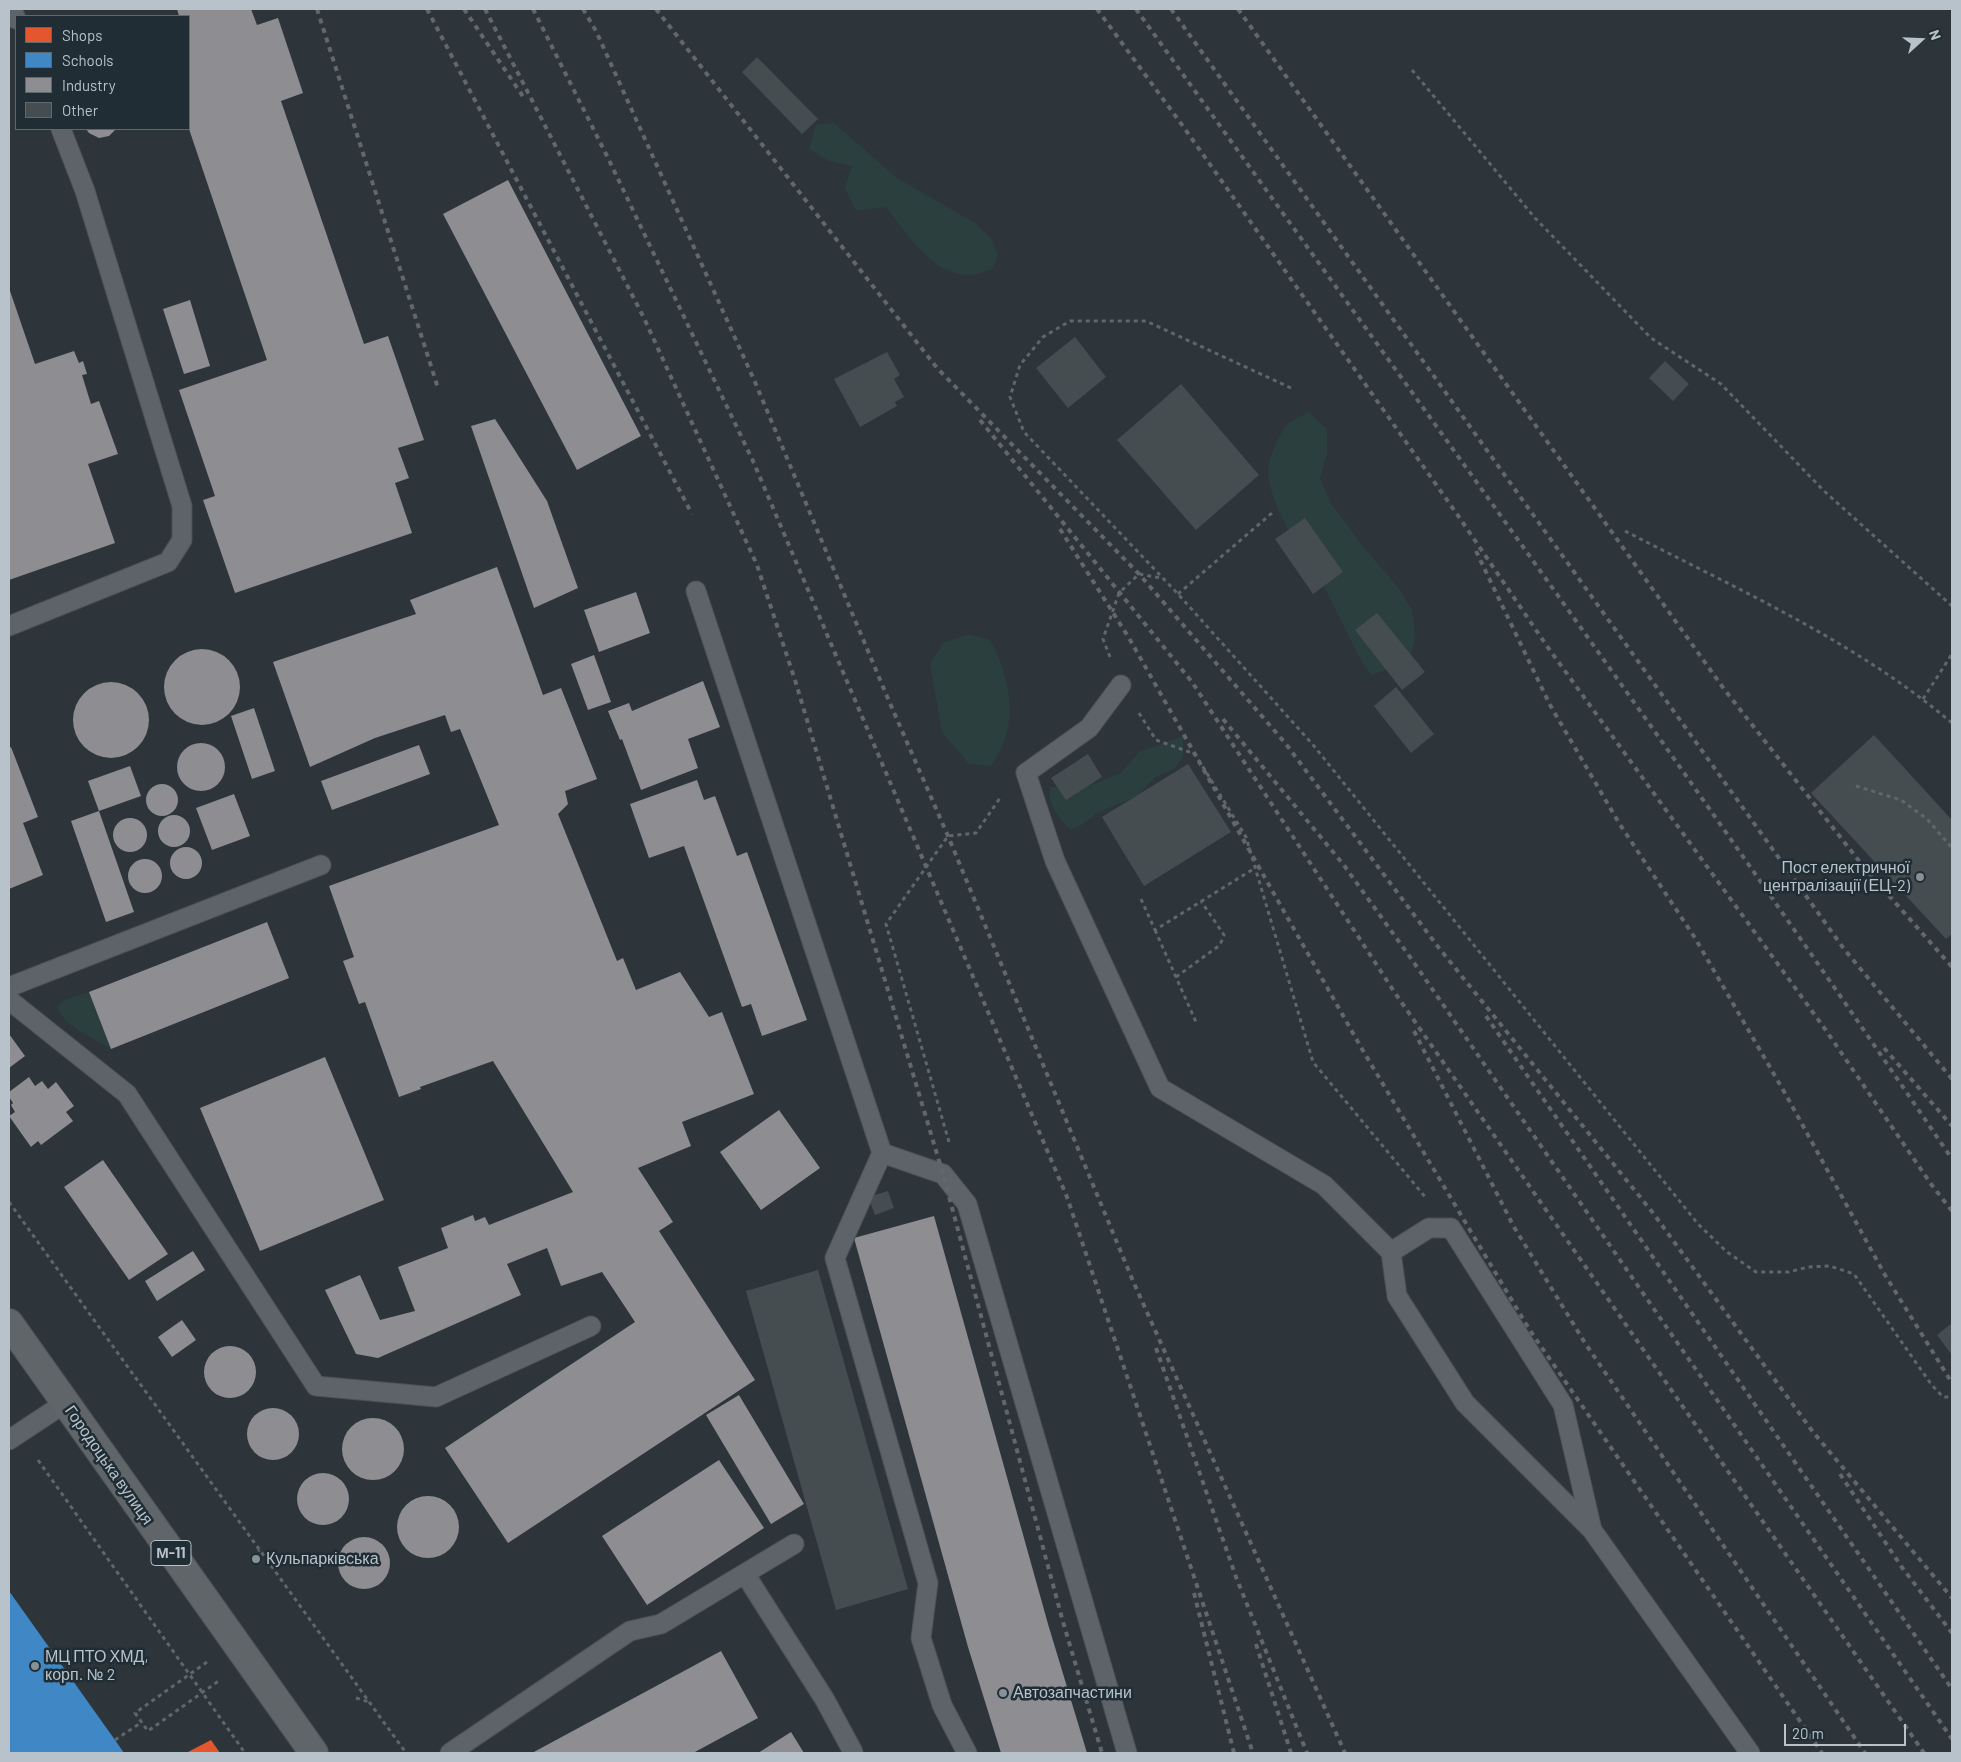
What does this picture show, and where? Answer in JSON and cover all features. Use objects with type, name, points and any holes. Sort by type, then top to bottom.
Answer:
[{"type":"main road","name":"Городоцька вулиця","points":[[9,1323],[314,1753]]},
{"type":"lane","points":[[9,626],[168,562],[182,540],[182,506],[85,191],[61,130]]},
{"type":"lane","points":[[696,591],[882,1153],[835,1258],[928,1583],[921,1638],[942,1705],[967,1753]]},
{"type":"lane","points":[[1121,685],[1089,728],[1026,773],[1055,861],[1160,1088],[1324,1185],[1391,1252],[1397,1296],[1465,1403],[1592,1530],[1750,1753]]},
{"type":"lane","points":[[9,986],[321,865]]},
{"type":"lane","points":[[9,1000],[127,1094],[316,1386],[436,1398],[591,1326]]},
{"type":"lane","points":[[882,1153],[943,1174],[968,1204],[1127,1753]]},
{"type":"lane","points":[[1391,1252],[1429,1228],[1451,1228],[1563,1405],[1592,1530]]},
{"type":"lane","points":[[9,1440],[65,1403]]},
{"type":"lane","points":[[450,1753],[630,1631],[661,1624],[794,1544]]},
{"type":"lane","points":[[745,1574],[825,1700],[853,1752]]},
{"type":"path","points":[[1412,70],[1535,218],[1651,338],[1721,384],[1824,491],[1952,606]]},
{"type":"path","points":[[1291,388],[1146,321],[1070,321],[1043,337],[1020,365],[1010,397],[1024,432],[1178,594],[1314,746],[1698,1224],[1727,1252],[1756,1272],[1789,1272],[1808,1267],[1830,1266],[1854,1274],[1931,1384],[1943,1398],[1952,1397]]},
{"type":"path","points":[[1178,594],[1272,514]]},
{"type":"path","points":[[1624,531],[1809,626],[1923,699],[1952,723]]},
{"type":"path","points":[[1162,578],[1139,574],[1119,593],[1103,638],[1121,685],[1156,740],[1195,754],[1246,837],[1313,1062],[1451,1228]]},
{"type":"path","points":[[1923,699],[1952,654]]},
{"type":"path","points":[[951,1148],[886,924],[948,836],[976,833],[1003,794],[1026,773]]},
{"type":"path","points":[[1856,786],[1901,800],[1927,819],[1952,848]]},
{"type":"path","points":[[1155,930],[1255,868]]},
{"type":"path","points":[[1141,899],[1196,1022]]},
{"type":"path","points":[[1176,977],[1220,945],[1224,935],[1201,901]]},
{"type":"path","points":[[9,1202],[406,1753]]},
{"type":"path","points":[[37,1459],[245,1753]]},
{"type":"path","points":[[256,1559],[260,1550]]},
{"type":"path","points":[[241,1652],[201,1693],[148,1731],[135,1713],[188,1675],[241,1652]]},
{"type":"path","points":[[356,1698],[370,1703]]},
{"type":"path","points":[[115,1740],[142,1722]]},
{"type":"green space","points":[[834,123],[897,178],[975,223],[992,239],[998,255],[993,268],[975,274],[959,274],[944,269],[918,248],[886,207],[856,211],[845,188],[852,166],[829,161],[809,149],[816,125]]},
{"type":"green space","points":[[1309,412],[1327,429],[1327,454],[1320,479],[1331,503],[1363,547],[1398,587],[1412,610],[1415,638],[1409,663],[1371,675],[1357,653],[1328,595],[1281,516],[1270,487],[1268,468],[1283,429],[1294,420]]},
{"type":"green space","points":[[968,634],[990,640],[1001,663],[1008,689],[1010,716],[1008,729],[1003,745],[991,766],[969,764],[942,732],[930,664],[943,643]]},
{"type":"green space","points":[[1183,736],[1183,757],[1175,768],[1154,778],[1137,796],[1097,813],[1083,824],[1071,830],[1052,806],[1050,787],[1088,786],[1121,773],[1139,752]]},
{"type":"green space","points":[[89,992],[111,1049],[65,1020],[57,1006],[65,1000]]},
{"type":"building: Shops","points":[[211,1740],[220,1753],[186,1753]]},
{"type":"building: Schools","name":"МЦ ПТО ХМД, корп. № 2","points":[[9,1591],[115,1740],[124,1753],[9,1753]]},
{"type":"building: Industry","points":[[177,9],[251,9],[257,25],[278,18],[303,93],[281,101],[364,344],[388,336],[424,440],[398,448],[409,478],[395,483],[412,533],[235,593],[203,500],[215,496],[179,390],[267,360],[189,130],[190,15],[179,15]]},
{"type":"building: Industry","points":[[87,130],[115,130],[109,136],[99,138]]},
{"type":"building: Industry","points":[[508,180],[641,436],[577,470],[443,214]]},
{"type":"building: Industry","points":[[9,288],[35,364],[74,351],[79,363],[83,361],[87,374],[82,375],[91,404],[99,401],[118,454],[88,464],[115,543],[9,580]]},
{"type":"building: Industry","points":[[190,300],[210,366],[184,374],[163,309]]},
{"type":"building: Industry","points":[[495,419],[547,501],[578,588],[534,608],[471,426]]},
{"type":"building: Industry","points":[[497,567],[543,695],[561,688],[597,779],[565,791],[568,804],[558,814],[617,961],[623,958],[636,990],[680,972],[709,1017],[722,1012],[754,1094],[682,1122],[691,1146],[638,1168],[673,1222],[659,1231],[755,1380],[508,1543],[445,1448],[635,1322],[602,1272],[561,1286],[547,1248],[507,1264],[521,1295],[378,1358],[356,1354],[325,1290],[360,1275],[380,1320],[415,1311],[398,1267],[448,1248],[441,1228],[473,1215],[475,1221],[485,1217],[489,1225],[573,1192],[493,1061],[420,1087],[421,1089],[399,1097],[365,1002],[359,1004],[343,961],[354,957],[329,886],[499,825],[460,729],[451,732],[445,715],[375,738],[310,767],[273,662],[416,614],[410,600]]},
{"type":"building: Industry","points":[[636,592],[650,633],[599,652],[584,610]]},
{"type":"building: Industry","points":[[202,649],[216,652],[229,660],[237,673],[240,687],[237,701],[229,714],[216,722],[202,725],[188,722],[175,714],[167,701],[164,687],[167,673],[175,660],[188,652]]},
{"type":"building: Industry","points":[[594,655],[611,702],[588,710],[571,664]]},
{"type":"building: Industry","points":[[703,681],[720,727],[688,739],[698,768],[641,790],[622,739],[620,740],[608,711],[629,703],[632,711]]},
{"type":"building: Industry","points":[[111,682],[125,685],[138,693],[146,706],[149,720],[146,734],[138,747],[125,755],[111,758],[97,755],[84,747],[76,734],[73,720],[76,706],[84,693],[97,685]]},
{"type":"building: Industry","points":[[254,708],[275,771],[252,779],[231,716]]},
{"type":"building: Industry","points":[[196,743],[206,743],[218,750],[225,762],[225,772],[218,784],[206,791],[196,791],[188,787],[181,780],[177,772],[177,762],[181,754],[188,747]]},
{"type":"building: Industry","points":[[419,745],[430,774],[332,810],[321,781]]},
{"type":"building: Industry","points":[[11,747],[38,817],[23,823],[43,875],[9,889],[9,748]]},
{"type":"building: Industry","points":[[130,766],[141,796],[99,811],[88,781]]},
{"type":"building: Industry","points":[[697,780],[704,800],[715,796],[737,856],[747,852],[807,1020],[762,1036],[751,1004],[742,1007],[684,846],[649,858],[630,804]]},
{"type":"building: Industry","points":[[162,784],[168,785],[173,789],[177,794],[177,806],[173,811],[168,815],[162,816],[156,815],[151,811],[147,806],[146,800],[147,794],[151,789],[156,785]]},
{"type":"building: Industry","points":[[234,794],[250,836],[212,850],[196,808]]},
{"type":"building: Industry","points":[[99,811],[134,912],[106,922],[71,821]]},
{"type":"building: Industry","points":[[174,815],[180,816],[185,820],[189,825],[189,837],[185,842],[180,846],[174,847],[168,846],[163,842],[159,837],[158,831],[159,825],[163,820],[168,816]]},
{"type":"building: Industry","points":[[130,818],[137,819],[142,823],[146,828],[146,842],[142,847],[137,851],[130,852],[123,851],[118,847],[114,842],[113,835],[114,828],[118,823],[123,819]]},
{"type":"building: Industry","points":[[186,847],[192,848],[197,852],[201,857],[201,869],[197,874],[192,878],[186,879],[180,878],[175,874],[171,869],[170,863],[171,857],[175,852],[180,848]]},
{"type":"building: Industry","points":[[145,859],[152,860],[157,864],[161,869],[161,883],[157,888],[152,892],[145,893],[138,892],[133,888],[129,883],[128,876],[129,869],[133,864],[138,860]]},
{"type":"building: Industry","points":[[267,922],[289,978],[111,1049],[89,992]]},
{"type":"building: Industry","points":[[9,1034],[25,1056],[9,1068]]},
{"type":"building: Industry","points":[[325,1057],[384,1200],[260,1251],[200,1108]]},
{"type":"building: Industry","points":[[29,1077],[35,1086],[42,1081],[48,1089],[56,1082],[74,1106],[66,1112],[73,1121],[41,1145],[38,1141],[31,1147],[9,1116],[15,1112],[11,1105],[13,1103],[9,1097],[9,1092]]},
{"type":"building: Industry","points":[[779,1110],[820,1168],[761,1210],[720,1152]]},
{"type":"building: Industry","points":[[103,1160],[168,1254],[129,1280],[64,1187]]},
{"type":"building: Industry","points":[[934,1216],[1048,1624],[1087,1753],[1001,1753],[968,1647],[854,1238]]},
{"type":"building: Industry","points":[[193,1251],[205,1270],[157,1301],[145,1281]]},
{"type":"building: Industry","points":[[182,1320],[196,1340],[172,1357],[158,1337]]},
{"type":"building: Industry","points":[[230,1346],[240,1348],[248,1354],[254,1362],[256,1372],[254,1382],[248,1390],[240,1396],[230,1398],[220,1396],[212,1390],[206,1382],[204,1372],[206,1362],[212,1354],[220,1348]]},
{"type":"building: Industry","points":[[739,1395],[804,1504],[771,1524],[706,1415]]},
{"type":"building: Industry","points":[[273,1408],[283,1410],[291,1416],[297,1424],[299,1434],[297,1444],[291,1452],[283,1458],[273,1460],[263,1458],[255,1452],[249,1444],[247,1434],[249,1424],[255,1416],[263,1410]]},
{"type":"building: Industry","points":[[367,1418],[379,1418],[395,1427],[402,1437],[404,1449],[402,1461],[395,1471],[379,1480],[367,1480],[356,1475],[347,1466],[342,1455],[342,1443],[347,1432],[356,1423]]},
{"type":"building: Industry","points":[[719,1460],[764,1528],[647,1605],[602,1536]]},
{"type":"building: Industry","points":[[323,1473],[333,1475],[341,1481],[347,1489],[349,1499],[347,1509],[341,1517],[333,1523],[323,1525],[313,1523],[305,1517],[299,1509],[297,1499],[299,1489],[305,1481],[313,1475]]},
{"type":"building: Industry","points":[[422,1496],[434,1496],[450,1505],[457,1515],[459,1527],[457,1539],[450,1549],[434,1558],[422,1558],[411,1553],[402,1544],[397,1533],[397,1521],[402,1510],[411,1501]]},
{"type":"building: Industry","points":[[364,1537],[374,1539],[382,1545],[388,1553],[390,1563],[388,1573],[382,1581],[374,1587],[364,1589],[354,1587],[346,1581],[340,1573],[338,1563],[340,1553],[346,1545],[354,1539]]},
{"type":"building: Industry","points":[[721,1651],[758,1718],[693,1753],[532,1753]]},
{"type":"building: Industry","points":[[791,1732],[804,1753],[758,1753]]},
{"type":"building: Other","points":[[757,57],[818,119],[802,134],[742,72]]},
{"type":"building: Other","points":[[1075,337],[1106,377],[1068,408],[1036,368]]},
{"type":"building: Other","points":[[887,352],[900,375],[894,379],[904,397],[895,402],[897,406],[860,427],[834,379]]},
{"type":"building: Other","points":[[1665,361],[1689,384],[1673,401],[1649,378]]},
{"type":"building: Other","points":[[1181,384],[1259,475],[1196,530],[1117,440]]},
{"type":"building: Other","points":[[1305,518],[1343,572],[1313,594],[1275,539]]},
{"type":"building: Other","points":[[1377,613],[1425,672],[1402,690],[1355,630]]},
{"type":"building: Other","points":[[1396,687],[1434,734],[1411,753],[1374,706]]},
{"type":"building: Other","name":"Пост електричної централізації (ЕЦ-2)","points":[[1874,735],[1952,820],[1952,934],[1946,939],[1811,793]]},
{"type":"building: Other","points":[[1088,754],[1102,777],[1066,800],[1051,778]]},
{"type":"building: Other","points":[[1188,764],[1231,832],[1144,886],[1102,817]]},
{"type":"building: Other","points":[[888,1191],[894,1208],[875,1215],[868,1197]]},
{"type":"building: Other","points":[[818,1270],[908,1589],[836,1610],[746,1291]]},
{"type":"building: Other","points":[[1952,1323],[1952,1355],[1937,1335]]},
{"type":"railway","points":[[317,9],[438,388]]},
{"type":"railway","points":[[427,9],[692,514]]},
{"type":"railway","points":[[464,9],[524,98]]},
{"type":"railway","points":[[485,9],[644,318],[757,565],[795,680],[943,1174],[1063,1622],[1102,1753]]},
{"type":"railway","points":[[533,9],[607,156],[753,461],[1067,1197],[1253,1753]]},
{"type":"railway","points":[[583,9],[596,31],[755,382],[948,836],[1133,1281],[1345,1753]]},
{"type":"railway","points":[[656,9],[937,368],[1139,574],[1286,744],[1439,948],[1653,1213],[1813,1432],[1952,1598]]},
{"type":"railway","points":[[1097,9],[1185,129],[1459,517],[1549,649],[1825,1029],[1931,1184],[1952,1211]]},
{"type":"railway","points":[[1136,9],[1650,725],[1952,1159]]},
{"type":"railway","points":[[1171,9],[1844,949],[1952,1079]]},
{"type":"railway","points":[[1238,9],[1724,689],[1863,866],[1952,967]]},
{"type":"railway","points":[[980,420],[1192,682],[1395,993],[1924,1753]]},
{"type":"railway","points":[[1060,529],[1129,638],[1362,1049],[1529,1329],[1822,1753]]},
{"type":"railway","points":[[1476,551],[1550,705],[1619,823],[1695,938],[1786,1095],[1885,1275],[1952,1383]]},
{"type":"railway","points":[[1223,719],[1343,864],[1410,957],[1952,1739]]},
{"type":"railway","points":[[1486,1016],[1952,1689]]},
{"type":"railway","points":[[1414,1031],[1514,1227],[1585,1343],[1865,1753]]},
{"type":"railway","points":[[1884,1048],[1952,1126]]},
{"type":"railway","points":[[1156,1348],[1236,1577],[1307,1753]]},
{"type":"railway","points":[[1840,1474],[1901,1566],[1952,1633]]},
{"type":"railway","points":[[1194,1593],[1234,1753]]},
{"type":"railway","points":[[1256,1644],[1291,1753]]},
{"type":"place","name":"Пост електричної централізації (ЕЦ-2)","points":[[1920,877]]},
{"type":"place","name":"Кульпарківська","points":[[256,1559]]},
{"type":"place","name":"МЦ ПТО ХМД, корп. № 2","points":[[35,1666]]},
{"type":"place","name":"Автозапчастини","points":[[1003,1693]]}]
